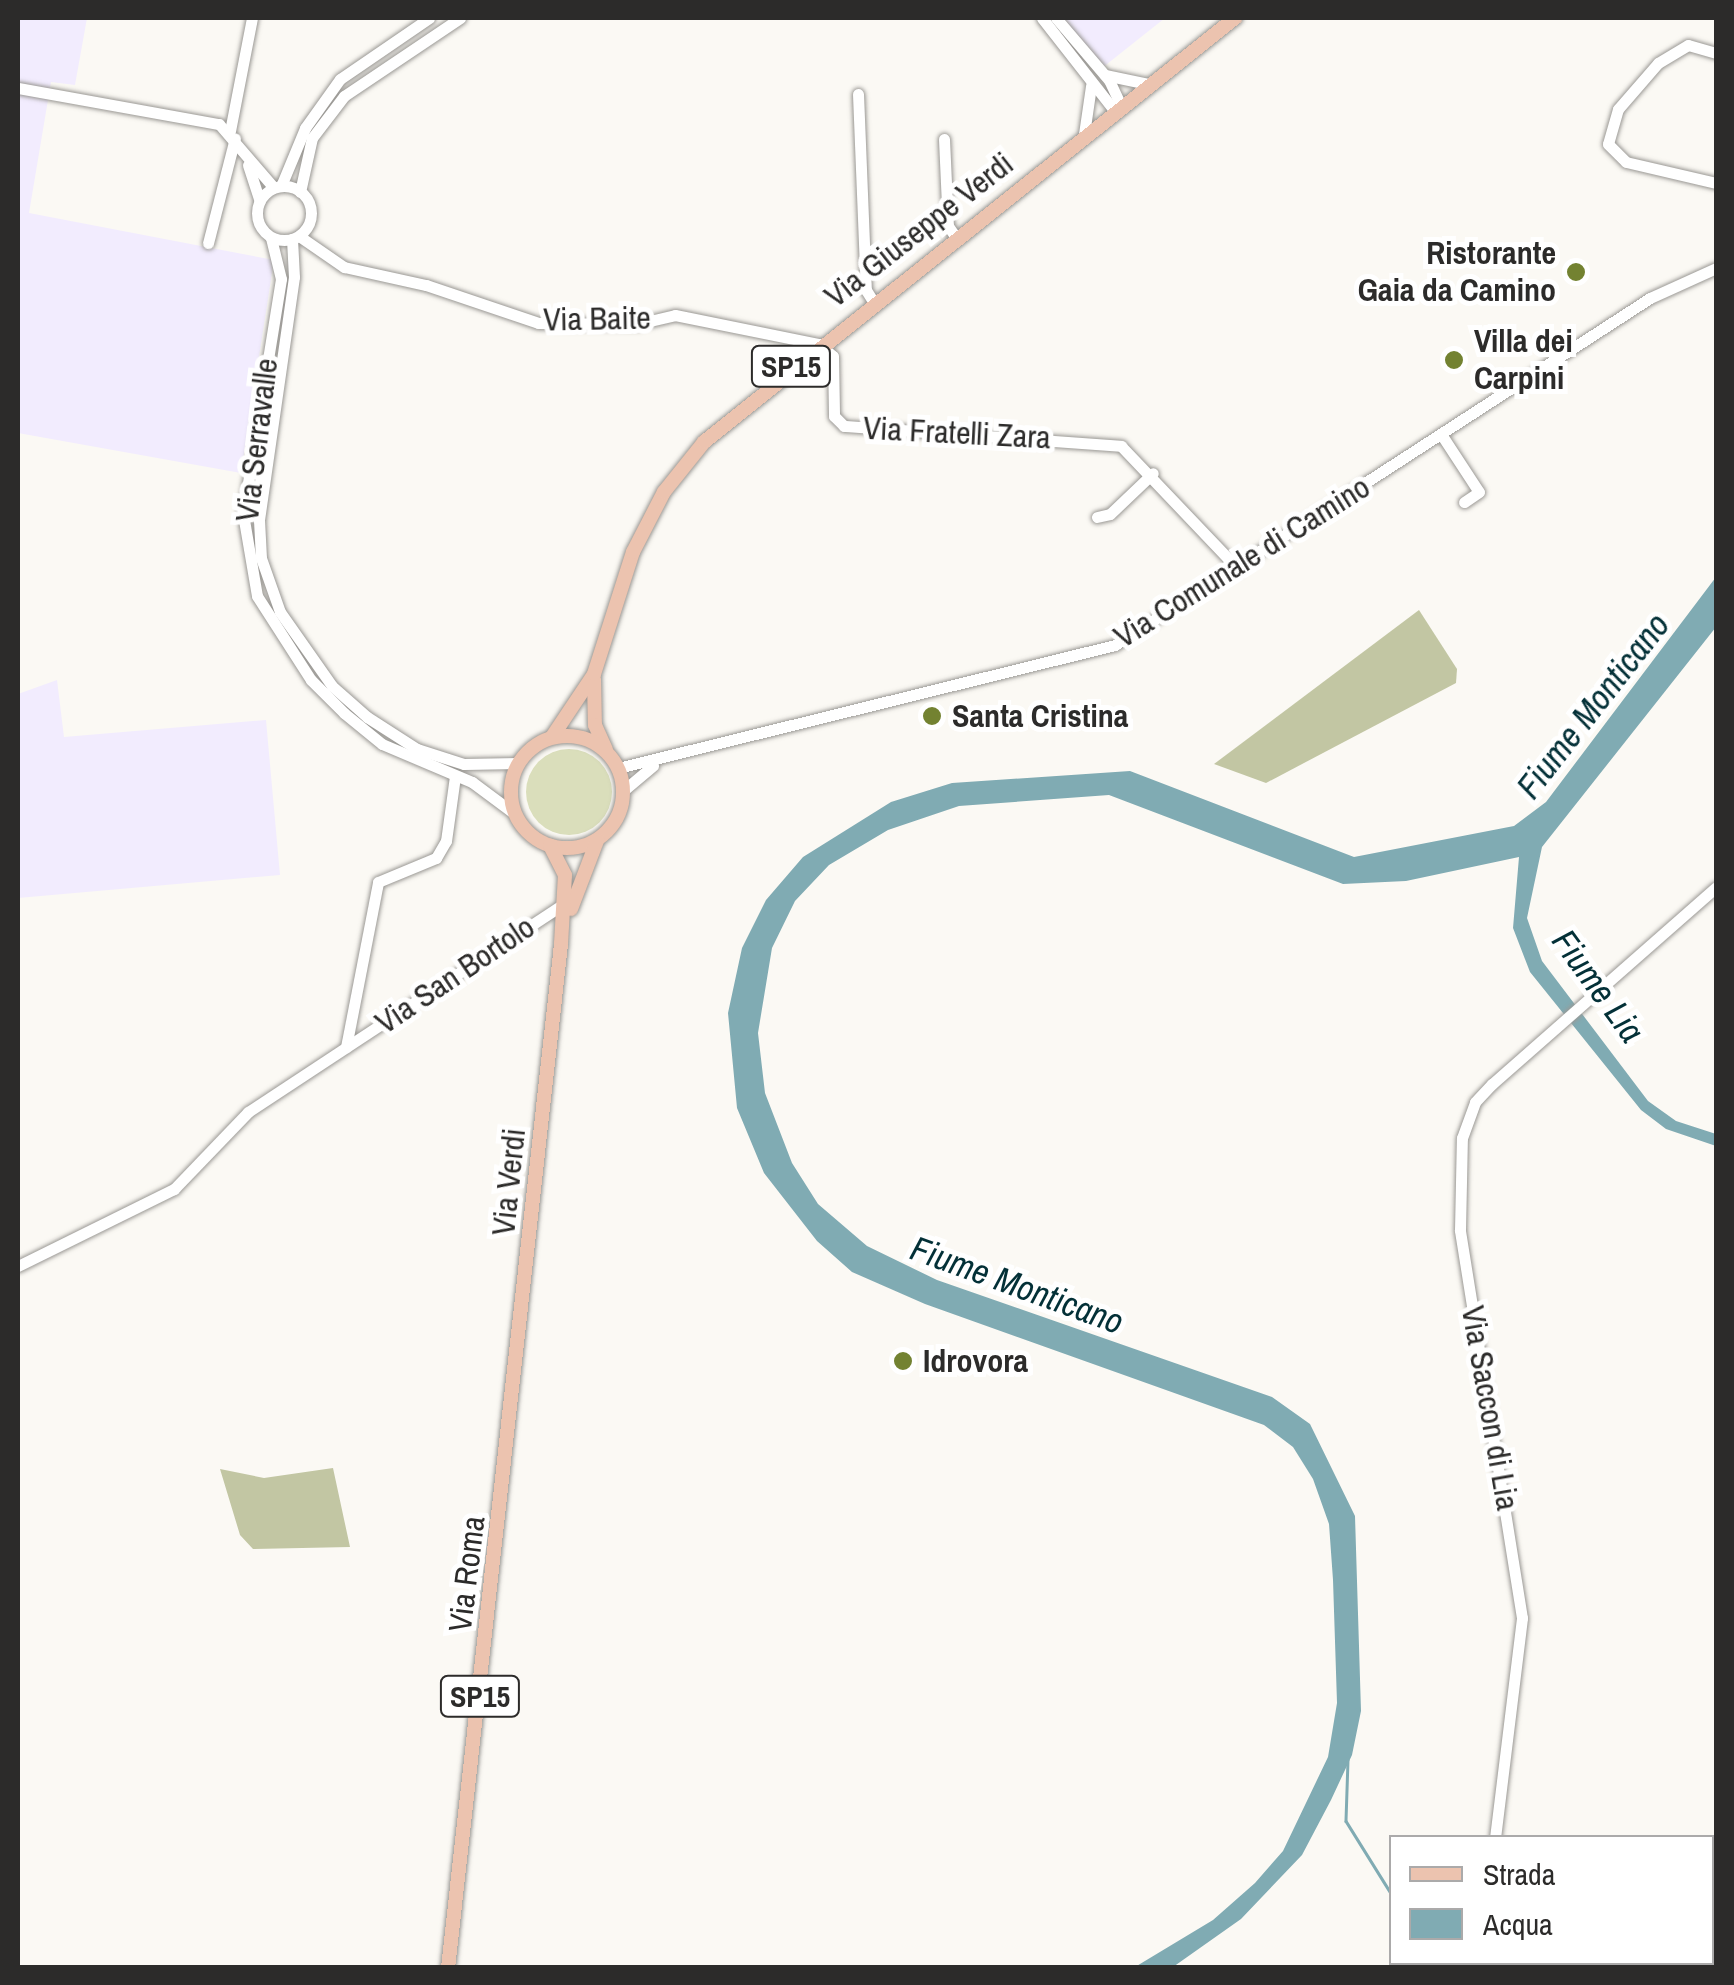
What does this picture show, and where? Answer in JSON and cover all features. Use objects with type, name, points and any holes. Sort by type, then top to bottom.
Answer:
[{"type":"main road","name":"Via Giuseppe Verdi","points":[[594,674],[633,552],[664,492],[704,442],[819,344],[1235,18]]},
{"type":"main road","name":"SP15","points":[[518,763],[552,737],[594,674]]},
{"type":"main road","name":"SP15","points":[[561,944],[597,840],[617,818],[624,790],[618,768],[595,725],[594,674]]},
{"type":"main road","points":[[552,737],[572,735],[606,751]]},
{"type":"main road","points":[[518,763],[510,796],[515,814],[550,846],[597,840]]},
{"type":"main road","name":"SP15","points":[[550,846],[565,875],[561,944]]},
{"type":"main road","name":"Via Verdi","points":[[512,1425],[561,944]]},
{"type":"main road","name":"Via Roma","points":[[448,1968],[512,1425]]},
{"type":"street","points":[[208,244],[233,134],[252,18]]},
{"type":"street","points":[[260,201],[277,187],[306,128],[340,79],[430,18]]},
{"type":"street","points":[[326,251],[300,192],[312,138],[344,96],[460,18]]},
{"type":"street","points":[[1042,18],[1091,86],[1118,108]]},
{"type":"street","points":[[1056,18],[1104,75],[1118,108]]},
{"type":"street","points":[[1716,53],[1688,45],[1658,63],[1618,109],[1608,144],[1626,162],[1716,183]]},
{"type":"street","points":[[1104,75],[1148,84]]},
{"type":"street","points":[[1084,134],[1091,86]]},
{"type":"street","points":[[18,88],[233,134],[244,152],[277,187],[300,192]]},
{"type":"street","points":[[858,94],[866,290],[873,301]]},
{"type":"street","points":[[944,139],[948,226],[955,236]]},
{"type":"street","points":[[244,152],[260,201],[259,226],[271,238],[296,238],[310,220]]},
{"type":"street","name":"Via Serravalle","points":[[271,238],[282,280],[243,514],[257,596],[328,698],[382,744],[500,797],[515,814]]},
{"type":"street","name":"Via Serravalle","points":[[296,238],[294,278],[259,520],[260,558],[280,612],[332,686],[367,718],[418,749],[464,764],[518,763]]},
{"type":"street","name":"Via Baite","points":[[296,238],[326,251],[344,267],[426,285],[538,323],[637,324],[675,316],[819,344]]},
{"type":"street","name":"Via Comunale di Camino","points":[[618,768],[661,762],[1102,650],[1238,568],[1650,298],[1716,268]]},
{"type":"street","name":"Via Fratelli Zara","points":[[819,344],[833,356],[838,424],[1085,440],[1121,446],[1153,474],[1238,568]]},
{"type":"street","points":[[1442,434],[1480,492],[1464,502]]},
{"type":"street","points":[[1097,517],[1110,514],[1153,474]]},
{"type":"street","name":"Via Comunale di Camino","points":[[624,790],[661,762]]},
{"type":"street","name":"Via San Bortolo","points":[[346,1047],[373,895],[386,876],[428,867],[436,858],[446,841],[454,776]]},
{"type":"street","name":"Via Saccon di Lia","points":[[1495,1835],[1522,1618],[1460,1230],[1458,1167],[1476,1102],[1716,887]]},
{"type":"street","name":"Via San Bortolo","points":[[18,1266],[174,1190],[248,1112],[564,904]]},
{"type":"shaded area","points":[[18,18],[87,18],[75,85],[51,82],[29,213],[274,260],[241,473],[18,433]]},
{"type":"shaded area","points":[[1064,18],[1165,18],[1102,68]]},
{"type":"shaded area","points":[[57,680],[64,737],[266,720],[280,875],[18,898],[18,694]]},
{"type":"green space","points":[[1419,610],[1457,669],[1456,683],[1266,783],[1214,764]]},
{"type":"green space","points":[[569,749],[593,756],[605,768],[612,792],[605,816],[593,828],[569,835],[545,828],[533,816],[526,792],[533,768],[545,756]]},
{"type":"green space","points":[[333,1468],[350,1547],[253,1549],[240,1535],[220,1469],[264,1478]]},
{"type":"water","points":[[1716,577],[1716,627],[1542,847],[1527,918],[1542,961],[1648,1101],[1676,1121],[1716,1134],[1716,1146],[1666,1129],[1641,1110],[1530,972],[1513,928],[1519,857],[1406,881],[1343,884],[1109,795],[959,806],[888,830],[829,865],[795,901],[772,948],[758,1033],[765,1093],[792,1163],[818,1204],[867,1246],[937,1280],[1272,1397],[1310,1424],[1355,1516],[1361,1711],[1352,1755],[1331,1800],[1302,1855],[1241,1919],[1173,1967],[1135,1967],[1213,1920],[1255,1883],[1283,1851],[1328,1757],[1337,1703],[1333,1580],[1329,1524],[1313,1479],[1293,1447],[1264,1425],[925,1304],[852,1272],[817,1241],[764,1173],[737,1108],[728,1013],[742,948],[766,900],[803,857],[891,802],[952,783],[1130,771],[1354,857],[1514,826],[1546,802]]},
{"type":"waterway","points":[[1348,1760],[1346,1821],[1389,1890]]},
{"type":"place","name":"Ristorante Gaia da Camino","points":[[1576,272]]},
{"type":"place","name":"Villa dei Carpini","points":[[1454,360]]},
{"type":"place","name":"Santa Cristina","points":[[932,716]]},
{"type":"place","name":"Idrovora","points":[[903,1361]]},
{"type":"water label","name":"Fiume Monticano","points":[[1593,706]]},
{"type":"water label","name":"Fiume Lia","points":[[1598,986]]},
{"type":"water label","name":"Fiume Monticano","points":[[1017,1285]]}]
